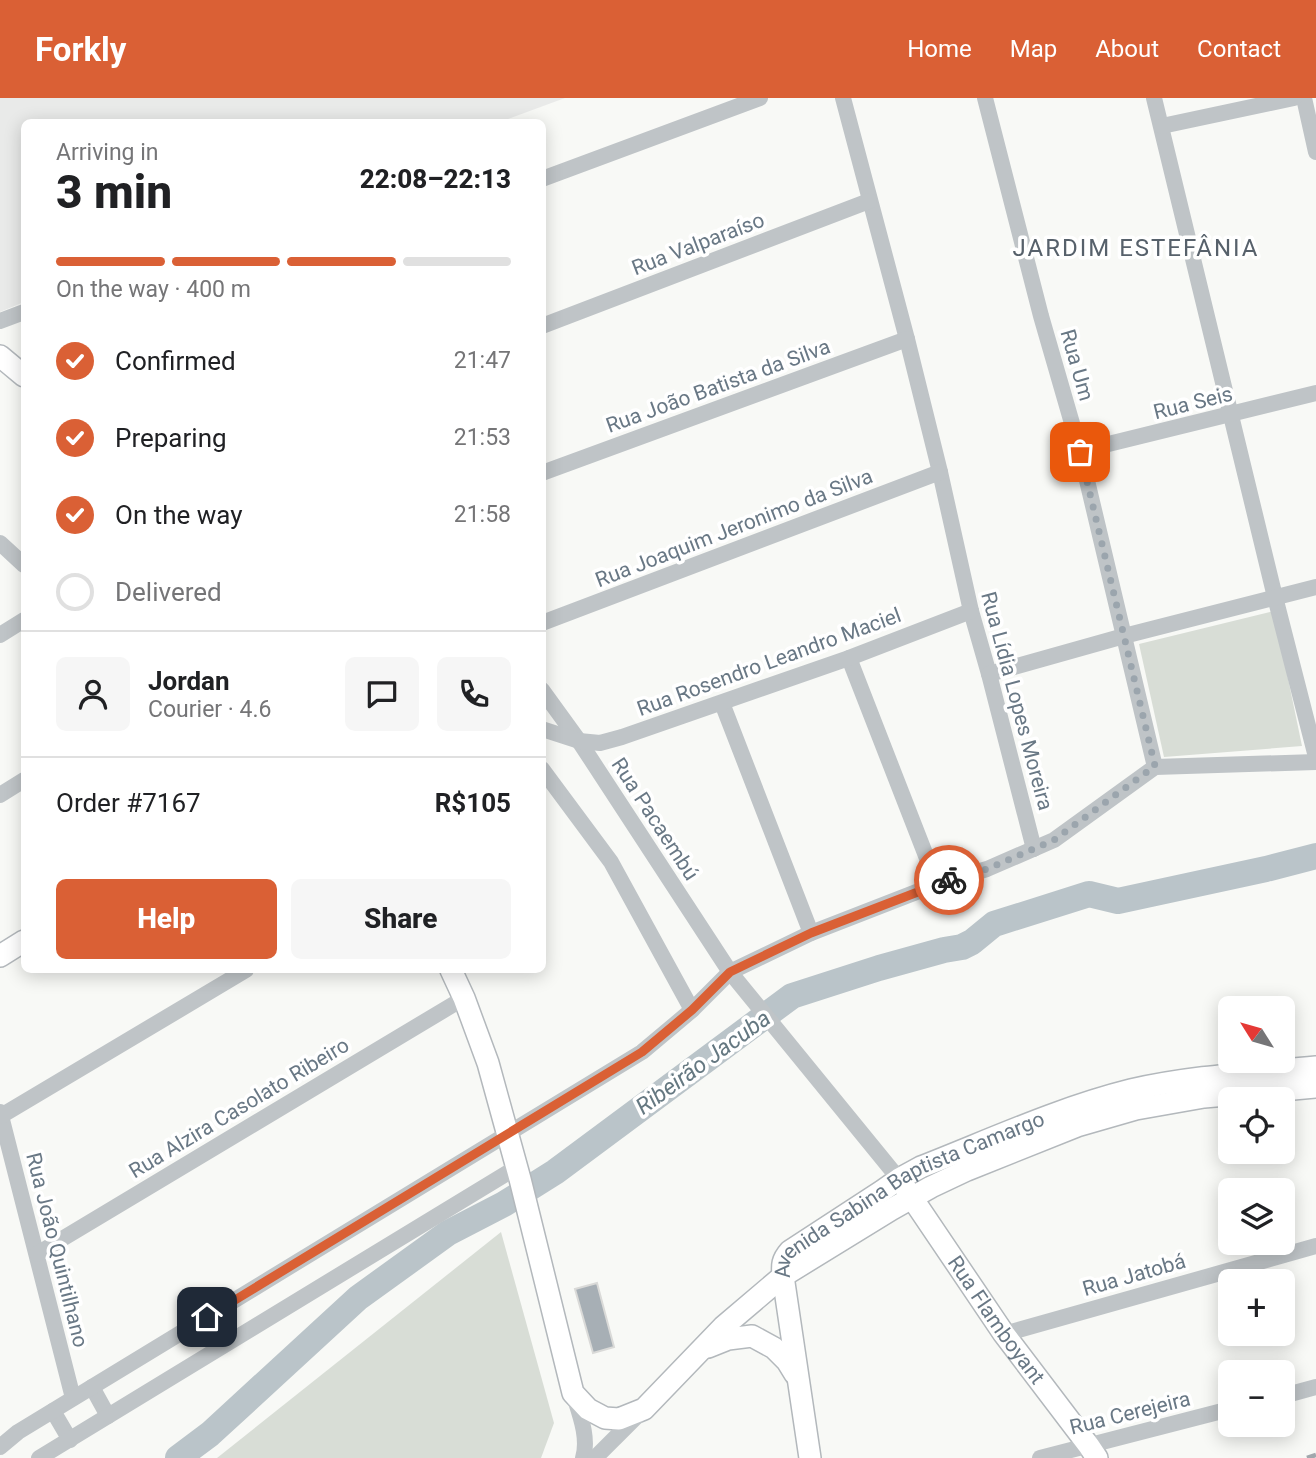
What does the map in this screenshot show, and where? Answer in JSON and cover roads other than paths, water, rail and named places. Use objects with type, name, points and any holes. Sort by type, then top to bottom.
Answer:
[{"type":"main road","points":[[0,356],[21,374]]},
{"type":"main road","points":[[0,956],[21,943]]},
{"type":"main road","points":[[452,973],[488,1063],[573,1393],[588,1409],[605,1418],[619,1419],[644,1409],[723,1327],[783,1276]]},
{"type":"main road","name":"Avenida Sabina Baptista Camargo","points":[[1316,1067],[1205,1077],[1133,1090],[1066,1110],[921,1167],[899,1179],[790,1251],[782,1263],[783,1276],[931,1187],[1077,1126],[1170,1102],[1316,1087]]},
{"type":"main road","name":"Rua Flamboyant","points":[[899,1179],[1004,1334],[1093,1452]]},
{"type":"main road","points":[[783,1276],[810,1458]]},
{"type":"main road","points":[[703,1349],[728,1339],[752,1336],[774,1348],[787,1361],[797,1377]]},
{"type":"street","points":[[546,178],[760,98]]},
{"type":"street","name":"Rua Lídia Lopes Moreira","points":[[843,98],[907,339],[971,611],[1034,849]]},
{"type":"street","name":"Rua Um","points":[[985,98],[1041,316],[1080,452],[1155,766]]},
{"type":"street","points":[[1154,98],[1316,757]]},
{"type":"street","points":[[1162,126],[1294,98]]},
{"type":"street","points":[[1304,98],[1316,152]]},
{"type":"street","name":"Rua Valparaíso","points":[[546,324],[869,201]]},
{"type":"street","points":[[0,321],[21,313]]},
{"type":"street","name":"Rua João Batista da Silva","points":[[546,472],[907,339]]},
{"type":"street","name":"Rua Seis","points":[[1080,452],[1316,393]]},
{"type":"street","name":"Rua Joaquim Jeronimo da Silva","points":[[546,621],[940,472]]},
{"type":"street","points":[[0,544],[21,562]]},
{"type":"street","points":[[989,674],[1316,587]]},
{"type":"street","name":"Rua Rosendro Leandro Maciel","points":[[579,741],[600,743],[722,703],[971,611]]},
{"type":"street","points":[[0,635],[21,622]]},
{"type":"street","points":[[849,658],[937,884]]},
{"type":"street","name":"Rua Pacaembú","points":[[546,696],[579,741],[730,972],[899,1179]]},
{"type":"street","points":[[722,703],[811,933]]},
{"type":"street","points":[[546,730],[579,741]]},
{"type":"street","points":[[0,1447],[53,1410],[642,1052],[692,1010],[730,972],[811,933],[937,884],[987,869],[1054,840],[1155,766],[1316,762]]},
{"type":"street","points":[[546,774],[611,862],[692,1010]]},
{"type":"street","points":[[0,795],[21,782]]},
{"type":"street","points":[[1,1114],[241,973]]},
{"type":"street","name":"Rua Alzira Casolato Ribeiro","points":[[37,1254],[464,998]]},
{"type":"street","name":"Rua João Quintilhano","points":[[1,1114],[73,1398]]},
{"type":"street","points":[[39,1458],[518,1173]]},
{"type":"street","name":"Rua Jatobá","points":[[1004,1334],[1316,1246]]},
{"type":"street","points":[[92,1387],[108,1416]]},
{"type":"street","points":[[1295,1393],[1316,1387]]},
{"type":"street","points":[[573,1393],[584,1432],[583,1458]]},
{"type":"street","points":[[596,1458],[644,1409]]},
{"type":"street","points":[[53,1410],[69,1440]]},
{"type":"street","name":"Rua Cerejeira","points":[[1040,1458],[1093,1452],[1218,1413]]},
{"type":"waterway","name":"Ribeirão Jacuba","points":[[178,1458],[210,1434],[358,1298],[448,1233],[504,1204],[555,1172],[792,996],[879,968],[962,947],[994,924],[1089,894],[1118,901],[1316,856]]},
{"type":"railway","points":[[1307,1458],[1316,1455]]},
{"type":"district","name":"JARDIM ESTEFÂNIA","points":[[1136,248]]}]
